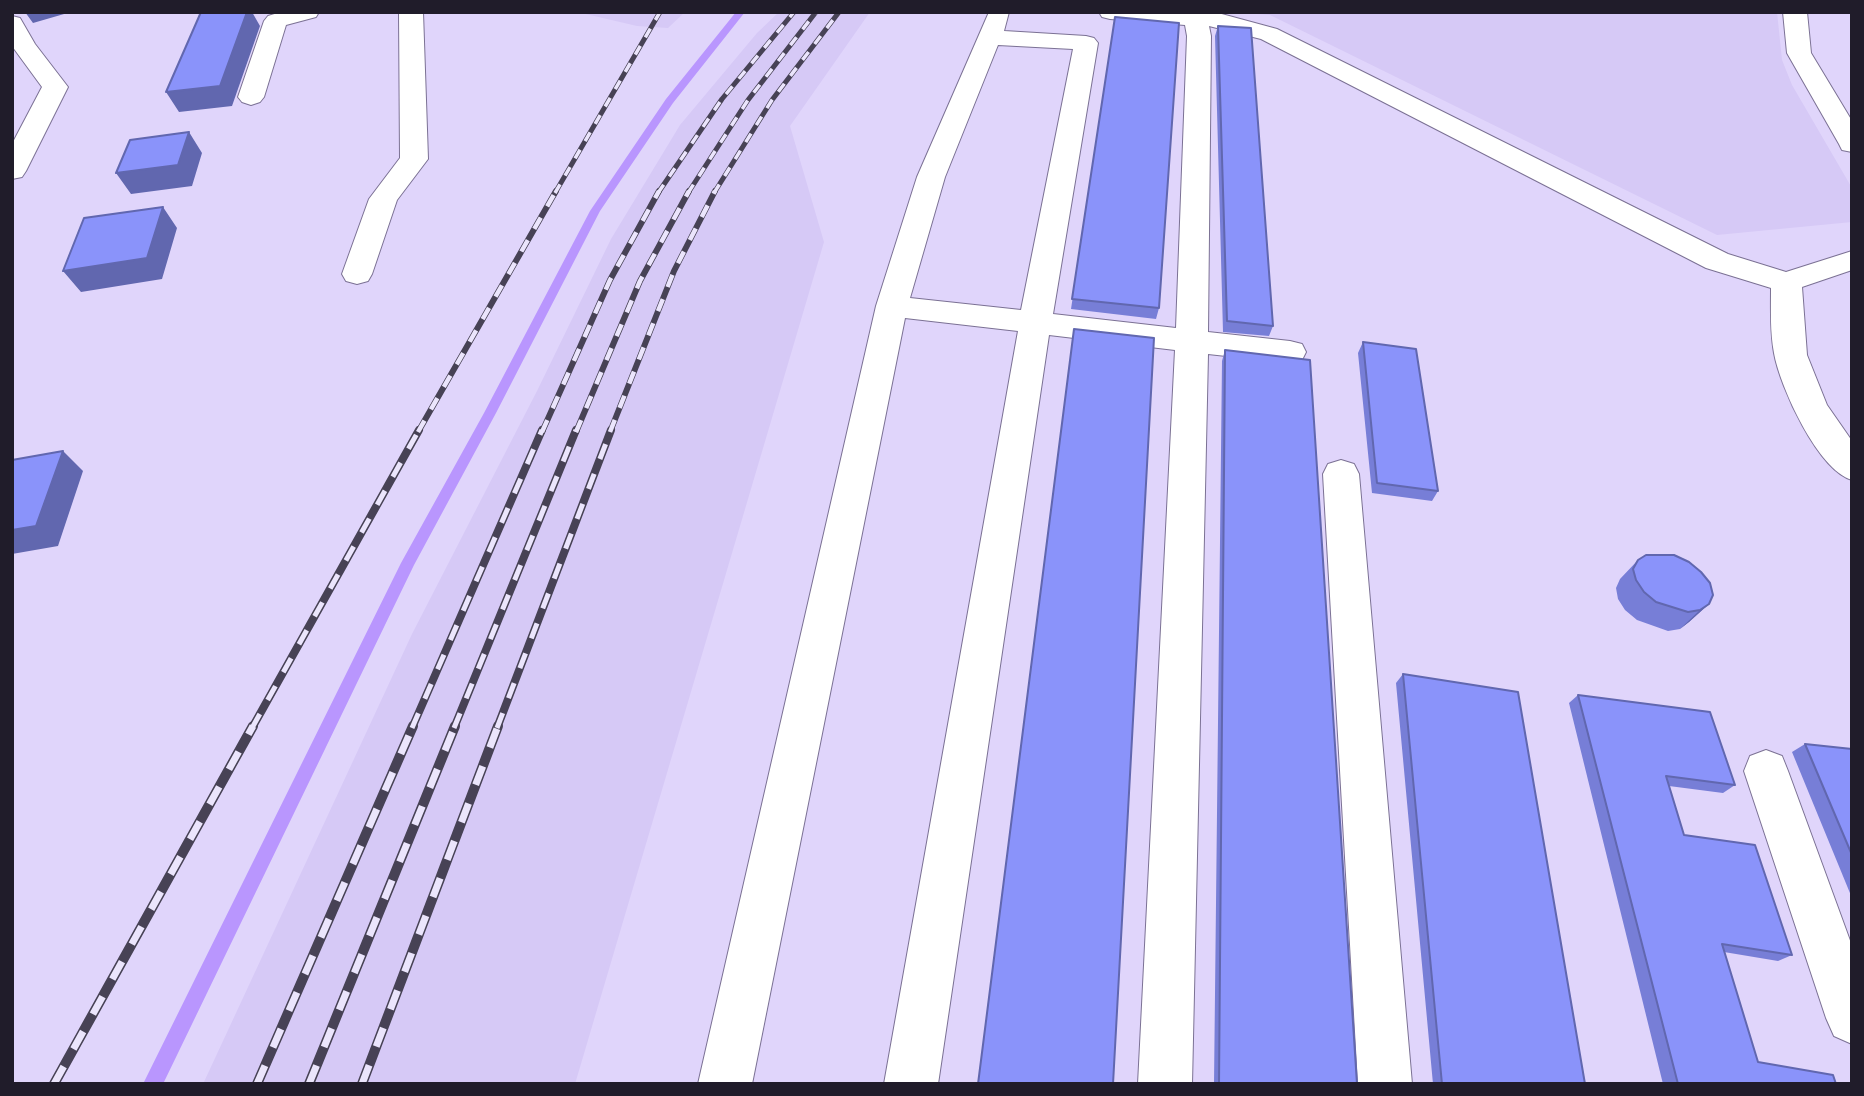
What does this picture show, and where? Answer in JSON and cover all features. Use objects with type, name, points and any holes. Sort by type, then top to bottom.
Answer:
[{"type":"street","points":[[251,97],[276,22],[308,12]]},
{"type":"street","points":[[357,274],[383,200],[414,159],[411,12]]},
{"type":"street","points":[[1110,12],[1195,17],[1243,25],[1269,34],[1717,261],[1787,282],[1852,260]]},
{"type":"street","points":[[1795,12],[1799,53],[1852,144]]},
{"type":"street","points":[[1165,1084],[1192,341],[1199,36],[1195,17]]},
{"type":"street","points":[[726,1084],[892,306],[931,177],[994,25],[1086,43],[1035,323],[911,1084]]},
{"type":"street","points":[[12,171],[55,87],[16,39]]},
{"type":"street","points":[[1787,282],[1788,339],[1797,375],[1827,437],[1852,467]]},
{"type":"street","points":[[892,306],[1290,352]]},
{"type":"street","points":[[1341,474],[1385,1084]]},
{"type":"street","points":[[1766,771],[1852,1018]]},
{"type":"shaded area","points":[[577,12],[685,12],[668,28],[637,26]]},
{"type":"shaded area","points":[[779,12],[870,12],[790,126],[824,242],[575,1084],[203,1084],[412,634],[537,391],[611,239],[680,125],[757,33]]},
{"type":"shaded area","points":[[1231,12],[1777,12],[1782,60],[1792,85],[1852,188],[1852,222],[1717,235],[1270,15]]},
{"type":"building","points":[[201,12],[247,12],[220,86],[166,92]]},
{"type":"building","points":[[1115,17],[1179,23],[1159,308],[1072,299]]},
{"type":"building","points":[[1218,26],[1251,28],[1273,326],[1227,321]]},
{"type":"building","points":[[189,132],[178,165],[116,173],[130,140]]},
{"type":"building","points":[[163,207],[147,258],[63,271],[84,218]]},
{"type":"building","points":[[1074,329],[1154,338],[1113,1084],[978,1084]]},
{"type":"building","points":[[1363,342],[1416,349],[1438,491],[1377,483]]},
{"type":"building","points":[[1225,350],[1310,360],[1357,1084],[1219,1084]]},
{"type":"building","points":[[63,451],[36,526],[12,530],[12,460]]},
{"type":"building","points":[[1646,555],[1674,555],[1689,562],[1710,583],[1713,595],[1709,604],[1700,610],[1688,612],[1656,602],[1644,592],[1633,569],[1638,560]]},
{"type":"building","points":[[1403,674],[1518,692],[1585,1084],[1442,1084]]},
{"type":"building","points":[[1578,695],[1710,712],[1735,785],[1666,776],[1684,835],[1755,845],[1792,955],[1722,944],[1758,1062],[1833,1075],[1836,1084],[1678,1084]]},
{"type":"building","points":[[1805,744],[1852,749],[1852,855]]},
{"type":"waterway","points":[[153,1084],[408,563],[595,211],[669,101],[741,12]]},
{"type":"railway","points":[[555,193],[660,12]]},
{"type":"railway","points":[[658,193],[722,99],[794,12]]},
{"type":"railway","points":[[688,193],[748,100],[816,12]]},
{"type":"railway","points":[[714,193],[772,100],[839,12]]},
{"type":"railway","points":[[418,432],[556,191]]},
{"type":"railway","points":[[542,432],[610,280],[659,191]]},
{"type":"railway","points":[[576,432],[640,281],[689,191]]},
{"type":"railway","points":[[610,432],[674,271],[715,191]]},
{"type":"railway","points":[[252,728],[419,430]]},
{"type":"railway","points":[[412,728],[542,430]]},
{"type":"railway","points":[[454,728],[576,430]]},
{"type":"railway","points":[[497,728],[611,430]]},
{"type":"railway","points":[[54,1084],[253,726]]},
{"type":"railway","points":[[257,1084],[413,726]]},
{"type":"railway","points":[[309,1084],[455,726]]},
{"type":"railway","points":[[362,1084],[498,726]]}]
